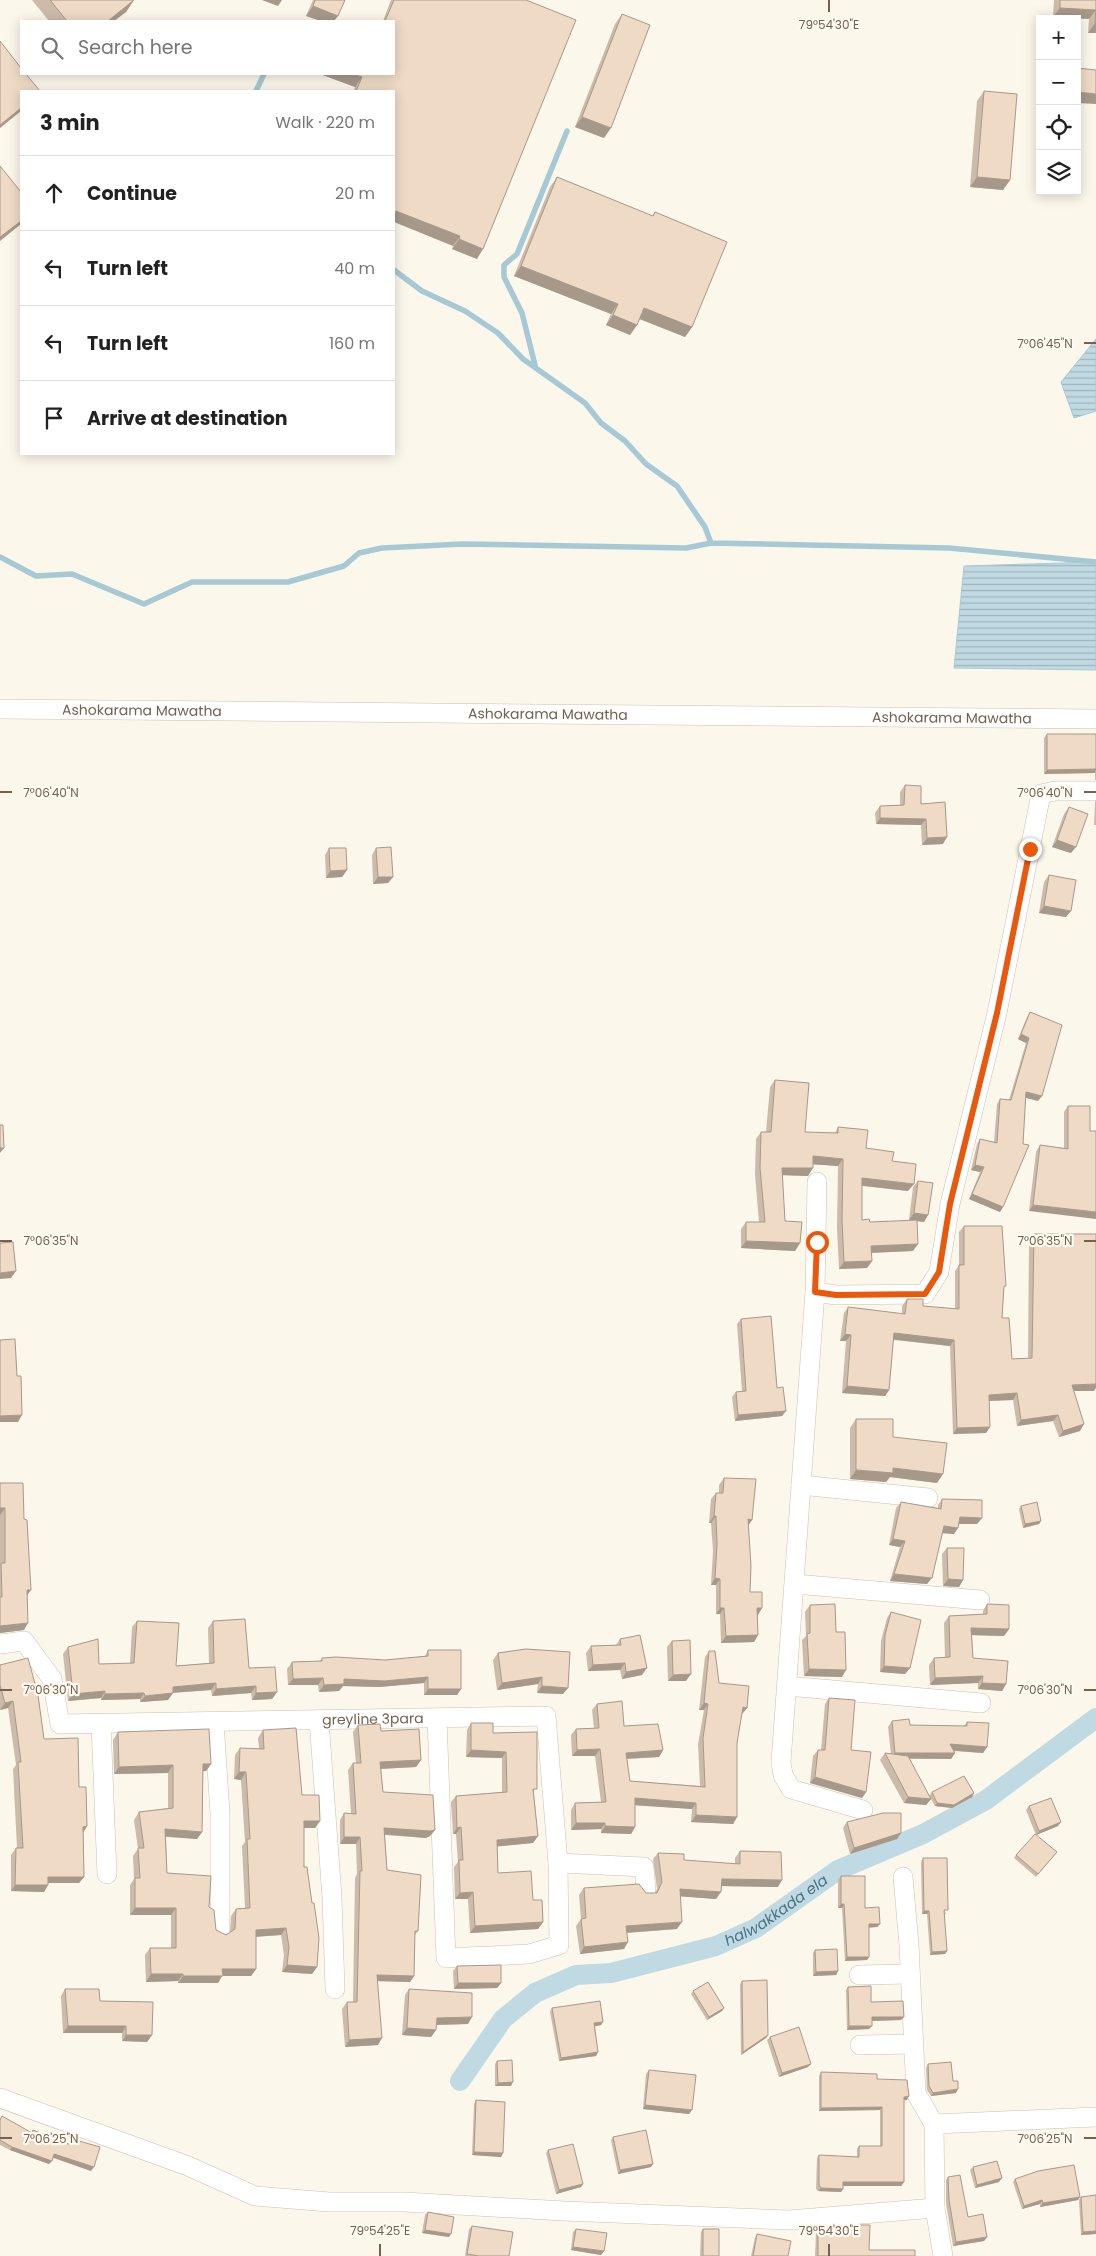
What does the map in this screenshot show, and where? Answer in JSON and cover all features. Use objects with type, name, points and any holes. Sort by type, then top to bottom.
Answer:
[{"type":"street","name":"Ashokarama Mawatha","points":[[0,709],[1096,719]]},
{"type":"street","points":[[815,1292],[836,1295],[925,1294],[939,1272],[950,1204],[997,1013],[1041,794],[1055,791],[1096,791]]},
{"type":"street","points":[[816,1182],[815,1292],[781,1762],[783,1775],[791,1789],[863,1810]]},
{"type":"street","points":[[801,1485],[928,1498]]},
{"type":"street","points":[[795,1584],[980,1600]]},
{"type":"street","name":"greyline 3para","points":[[0,1644],[24,1641],[52,1679],[60,1724],[546,1716],[558,1863]]},
{"type":"street","points":[[787,1686],[981,1703]]},
{"type":"street","points":[[437,1718],[446,1958],[529,1954],[559,1945],[558,1863],[644,1866],[646,1890]]},
{"type":"street","points":[[319,1720],[332,1888],[335,1989]]},
{"type":"street","points":[[214,1722],[220,1813],[220,1931]]},
{"type":"street","points":[[101,1724],[107,1874]]},
{"type":"street","points":[[903,1876],[916,2093],[934,2124],[935,2208],[943,2256]]},
{"type":"street","points":[[860,1975],[910,1974]]},
{"type":"street","points":[[860,2045],[913,2044]]},
{"type":"street","points":[[0,2098],[188,2166],[255,2196],[329,2202],[404,2202],[564,2211],[789,2220],[935,2208]]},
{"type":"street","points":[[934,2124],[1096,2116]]},
{"type":"water","points":[[1096,339],[1096,411],[1074,418],[1061,382]]},
{"type":"water","points":[[1096,562],[1096,670],[954,668],[964,566]]},
{"type":"building","points":[[50,0],[134,0],[109,20],[66,20]]},
{"type":"building","points":[[315,0],[345,0],[338,16],[313,6]]},
{"type":"building","points":[[394,0],[526,0],[576,20],[483,249],[459,239],[460,236],[396,211],[395,213],[395,90],[356,90],[362,77],[356,75],[395,75],[395,20],[385,20]]},
{"type":"building","points":[[1060,0],[1096,0],[1096,10],[1060,8]]},
{"type":"building","points":[[622,14],[650,25],[611,128],[582,117]]},
{"type":"building","points":[[0,41],[20,67],[20,75],[27,75],[39,90],[20,90],[20,109],[0,125]]},
{"type":"building","points":[[1081,68],[1096,70],[1096,94],[1081,92]]},
{"type":"building","points":[[984,91],[1017,94],[1010,180],[977,177]]},
{"type":"building","points":[[0,166],[20,191],[20,222],[0,237]]},
{"type":"building","points":[[557,177],[653,216],[655,212],[727,242],[692,327],[644,308],[637,325],[613,315],[618,304],[521,266]]},
{"type":"building","points":[[1047,734],[1096,734],[1096,769],[1047,770]]},
{"type":"building","points":[[905,785],[921,786],[921,804],[945,802],[947,837],[927,838],[926,819],[880,818],[880,806],[904,805]]},
{"type":"building","points":[[1069,807],[1088,814],[1076,847],[1057,840]]},
{"type":"building","points":[[391,847],[393,877],[378,877],[376,848]]},
{"type":"building","points":[[329,848],[346,848],[347,870],[330,871]]},
{"type":"building","points":[[1049,875],[1076,880],[1071,911],[1044,906]]},
{"type":"building","points":[[1030,1012],[1062,1025],[1042,1096],[1026,1092],[1023,1144],[1029,1145],[1003,1207],[972,1194],[984,1167],[975,1165],[980,1139],[997,1143],[1000,1099],[1011,1100],[1029,1038],[1021,1034]]},
{"type":"building","points":[[775,1080],[809,1083],[805,1132],[838,1133],[838,1127],[868,1130],[866,1148],[894,1152],[892,1161],[916,1164],[914,1184],[862,1178],[862,1220],[869,1219],[870,1222],[917,1220],[918,1244],[871,1246],[872,1261],[844,1262],[842,1221],[843,1159],[813,1156],[813,1168],[782,1168],[785,1221],[802,1222],[800,1243],[746,1241],[746,1222],[765,1222],[760,1168],[761,1132],[771,1132]]},
{"type":"building","points":[[1068,1106],[1090,1106],[1090,1131],[1096,1131],[1096,1212],[1033,1205],[1040,1145],[1068,1149]]},
{"type":"building","points":[[0,1125],[3,1125],[4,1148],[0,1148]]},
{"type":"building","points":[[918,1181],[933,1183],[928,1215],[914,1213]]},
{"type":"building","points":[[964,1226],[1002,1226],[1006,1286],[1004,1286],[1002,1318],[1009,1318],[1012,1359],[1032,1358],[1034,1234],[1096,1234],[1096,1384],[1072,1385],[1084,1424],[1063,1431],[1058,1415],[1021,1420],[1017,1393],[989,1395],[990,1427],[957,1428],[954,1340],[894,1333],[889,1390],[847,1386],[851,1335],[845,1334],[848,1307],[905,1314],[907,1299],[923,1299],[923,1306],[959,1309],[959,1265],[964,1265]]},
{"type":"building","points":[[13,1242],[16,1271],[0,1273],[0,1243]]},
{"type":"building","points":[[771,1316],[777,1388],[783,1387],[786,1411],[738,1415],[736,1392],[746,1391],[741,1319]]},
{"type":"building","points":[[15,1339],[17,1376],[21,1376],[22,1415],[0,1416],[0,1340]]},
{"type":"building","points":[[856,1419],[893,1419],[893,1437],[947,1443],[943,1474],[893,1468],[893,1473],[856,1470]]},
{"type":"building","points":[[724,1478],[756,1479],[752,1520],[748,1519],[751,1566],[750,1592],[762,1592],[762,1608],[757,1608],[758,1635],[726,1636],[724,1608],[720,1608],[720,1579],[715,1578],[717,1544],[716,1516],[714,1516],[716,1493],[723,1493]]},
{"type":"building","points":[[0,1483],[23,1483],[24,1519],[27,1520],[31,1590],[27,1590],[28,1623],[0,1626],[0,1597],[2,1597],[1,1563],[5,1563],[5,1508],[0,1508]]},
{"type":"building","points":[[942,1499],[982,1500],[982,1518],[960,1517],[958,1528],[944,1526],[932,1578],[894,1574],[905,1541],[893,1539],[901,1502],[941,1509]]},
{"type":"building","points":[[1037,1502],[1041,1521],[1025,1524],[1021,1506]]},
{"type":"building","points":[[947,1548],[964,1548],[963,1580],[948,1579]]},
{"type":"building","points":[[835,1604],[836,1632],[845,1632],[846,1670],[809,1669],[807,1634],[810,1633],[810,1605]]},
{"type":"building","points":[[987,1604],[1009,1605],[1009,1629],[971,1628],[973,1658],[1008,1661],[1006,1684],[982,1683],[983,1676],[935,1678],[934,1658],[950,1657],[949,1616],[987,1614]]},
{"type":"building","points":[[891,1612],[921,1620],[910,1668],[884,1666],[885,1635]]},
{"type":"building","points":[[245,1619],[249,1668],[275,1667],[277,1692],[256,1693],[256,1686],[216,1689],[216,1683],[173,1687],[173,1693],[145,1696],[144,1693],[105,1694],[105,1691],[73,1694],[68,1647],[98,1639],[99,1664],[134,1663],[137,1621],[179,1623],[176,1666],[214,1663],[213,1621]]},
{"type":"building","points":[[640,1635],[647,1668],[626,1672],[625,1663],[593,1665],[591,1646],[621,1645],[620,1639]]},
{"type":"building","points":[[690,1640],[691,1674],[673,1675],[672,1641]]},
{"type":"building","points":[[526,1649],[570,1652],[568,1688],[542,1686],[542,1677],[502,1683],[498,1653]]},
{"type":"building","points":[[428,1650],[461,1650],[461,1689],[428,1689],[428,1677],[384,1681],[344,1679],[344,1684],[324,1685],[323,1678],[293,1679],[292,1662],[322,1661],[322,1658],[336,1657],[385,1660],[428,1656]]},
{"type":"building","points":[[709,1651],[715,1651],[719,1683],[749,1686],[747,1708],[743,1707],[737,1743],[737,1817],[696,1815],[696,1803],[635,1798],[635,1827],[605,1826],[605,1823],[576,1823],[575,1803],[606,1802],[600,1749],[577,1750],[576,1729],[599,1728],[597,1704],[622,1701],[624,1726],[658,1724],[663,1750],[626,1753],[630,1781],[705,1787],[703,1738],[708,1704],[704,1703]]},
{"type":"building","points":[[28,1658],[38,1695],[44,1739],[78,1738],[79,1787],[86,1787],[87,1826],[83,1827],[84,1877],[48,1877],[48,1885],[15,1885],[16,1848],[23,1848],[18,1762],[21,1762],[13,1701],[5,1703],[0,1685],[0,1665]]},
{"type":"building","points":[[829,1698],[855,1700],[851,1750],[871,1752],[866,1792],[815,1777],[818,1750],[825,1750]]},
{"type":"building","points":[[909,1719],[910,1725],[967,1726],[967,1722],[989,1723],[987,1747],[950,1744],[955,1753],[895,1753],[892,1721]]},
{"type":"building","points":[[471,1723],[493,1723],[493,1733],[537,1732],[537,1789],[533,1789],[538,1836],[497,1840],[498,1873],[531,1871],[533,1900],[542,1900],[543,1922],[475,1926],[473,1892],[460,1893],[459,1860],[463,1860],[461,1827],[457,1828],[456,1796],[507,1792],[506,1752],[471,1750]]},
{"type":"building","points":[[380,1724],[381,1731],[419,1729],[421,1760],[380,1762],[383,1792],[433,1795],[435,1830],[384,1828],[387,1870],[421,1875],[418,1931],[415,1931],[414,1976],[377,1975],[382,2038],[349,2040],[347,2002],[357,2002],[360,1871],[362,1871],[360,1837],[344,1837],[344,1813],[356,1814],[353,1763],[361,1763],[358,1725]]},
{"type":"building","points":[[296,1728],[302,1795],[319,1795],[320,1821],[304,1821],[304,1867],[307,1867],[319,1938],[317,1967],[287,1965],[289,1947],[286,1928],[256,1930],[256,1969],[222,1969],[223,1976],[151,1974],[150,1948],[176,1948],[176,1908],[135,1908],[135,1878],[140,1878],[138,1848],[144,1848],[139,1812],[173,1808],[173,1765],[119,1767],[118,1732],[209,1729],[211,1764],[203,1764],[202,1832],[165,1829],[167,1873],[211,1876],[209,1907],[214,1910],[216,1930],[226,1935],[235,1929],[236,1909],[250,1908],[247,1839],[250,1839],[246,1772],[239,1772],[240,1748],[264,1749],[263,1730]]},
{"type":"building","points":[[885,1753],[908,1756],[931,1799],[908,1797]]},
{"type":"building","points":[[964,1776],[974,1793],[954,1805],[937,1803],[932,1792]]},
{"type":"building","points":[[1051,1798],[1061,1822],[1039,1831],[1029,1806]]},
{"type":"building","points":[[883,1813],[901,1813],[901,1833],[854,1848],[847,1822]]},
{"type":"building","points":[[1035,1834],[1057,1852],[1038,1874],[1016,1855]]},
{"type":"building","points":[[740,1851],[781,1852],[782,1880],[722,1879],[721,1892],[680,1889],[682,1922],[626,1926],[628,1942],[584,1947],[581,1919],[586,1918],[584,1888],[639,1884],[646,1893],[657,1893],[662,1882],[658,1853],[684,1854],[684,1860],[740,1864]]},
{"type":"building","points":[[923,1858],[947,1858],[948,1910],[944,1910],[947,1951],[932,1952],[929,1911],[924,1911]]},
{"type":"building","points":[[841,1876],[865,1876],[865,1908],[879,1907],[880,1924],[869,1924],[869,1957],[847,1957],[844,1904],[841,1904]]},
{"type":"building","points":[[837,1949],[838,1971],[816,1972],[815,1950]]},
{"type":"building","points":[[501,1965],[501,1983],[458,1983],[457,1966]]},
{"type":"building","points":[[767,1980],[768,2035],[743,2052],[742,1981]]},
{"type":"building","points":[[708,1982],[724,2008],[709,2017],[693,1991]]},
{"type":"building","points":[[871,1986],[871,2002],[903,2001],[904,2017],[872,2017],[872,2026],[849,2026],[848,1987]]},
{"type":"building","points":[[65,1989],[99,1989],[100,2001],[153,2002],[152,2035],[126,2035],[126,2026],[68,2026]]},
{"type":"building","points":[[409,1989],[472,1993],[472,2017],[437,2018],[436,2030],[407,2028]]},
{"type":"building","points":[[600,2001],[603,2022],[594,2023],[598,2052],[561,2058],[552,2008]]},
{"type":"building","points":[[799,2027],[811,2064],[782,2073],[770,2037]]},
{"type":"building","points":[[512,2060],[513,2082],[498,2083],[497,2061]]},
{"type":"building","points":[[951,2062],[953,2081],[958,2081],[958,2089],[933,2093],[929,2086],[928,2064]]},
{"type":"building","points":[[649,2070],[696,2075],[692,2110],[645,2105]]},
{"type":"building","points":[[821,2072],[877,2074],[877,2079],[907,2080],[909,2096],[904,2097],[904,2182],[843,2182],[843,2189],[821,2188],[819,2185],[819,2155],[859,2157],[859,2146],[882,2146],[882,2107],[821,2108]]},
{"type":"building","points":[[476,2100],[505,2102],[503,2153],[474,2152]]},
{"type":"building","points":[[2,2116],[32,2133],[33,2130],[71,2145],[72,2139],[100,2147],[94,2167],[54,2154],[52,2161],[12,2147],[0,2140],[0,2120]]},
{"type":"building","points":[[646,2130],[653,2164],[620,2170],[613,2137]]},
{"type":"building","points":[[573,2144],[583,2184],[559,2190],[548,2150]]},
{"type":"building","points":[[997,2161],[1002,2178],[977,2185],[973,2167]]},
{"type":"building","points":[[1074,2165],[1080,2197],[1043,2203],[1042,2200],[1024,2206],[1015,2179],[1038,2171]]},
{"type":"building","points":[[960,2175],[968,2217],[983,2214],[987,2237],[956,2242],[949,2200],[948,2177]]},
{"type":"building","points":[[1096,2195],[1096,2231],[1083,2232],[1081,2197]]},
{"type":"building","points":[[428,2212],[454,2217],[451,2234],[425,2230]]},
{"type":"building","points":[[849,2225],[870,2225],[869,2250],[915,2250],[915,2256],[818,2256],[818,2229],[849,2229]]},
{"type":"building","points":[[472,2226],[513,2232],[509,2256],[467,2254]]},
{"type":"building","points":[[576,2229],[607,2233],[604,2251],[573,2247]]},
{"type":"building","points":[[703,2229],[719,2229],[719,2256],[703,2256]]},
{"type":"building","points":[[757,2234],[791,2241],[788,2256],[753,2256]]},
{"type":"waterway","points":[[256,90],[264,75]]},
{"type":"waterway","points":[[535,365],[522,313],[504,277],[504,265],[517,254],[567,131]]},
{"type":"waterway","points":[[395,271],[422,291],[465,311],[498,333],[523,359],[585,403],[601,423],[625,441],[646,464],[677,486],[705,527],[711,543]]},
{"type":"waterway","points":[[0,557],[36,576],[72,574],[144,604],[192,582],[288,582],[344,566],[359,553],[382,548],[462,544],[686,548],[711,543],[949,548],[1096,562]]},
{"type":"waterway","name":"halwakkada ela","points":[[460,2081],[503,2019],[535,1993],[576,1975],[611,1973],[716,1946],[756,1928],[838,1870],[923,1834],[986,1800],[1096,1718]]},
{"type":"route","points":[[817,1242],[815,1292],[836,1295],[874,1293],[925,1294],[939,1272],[950,1204],[997,1013],[1030,849]]}]
